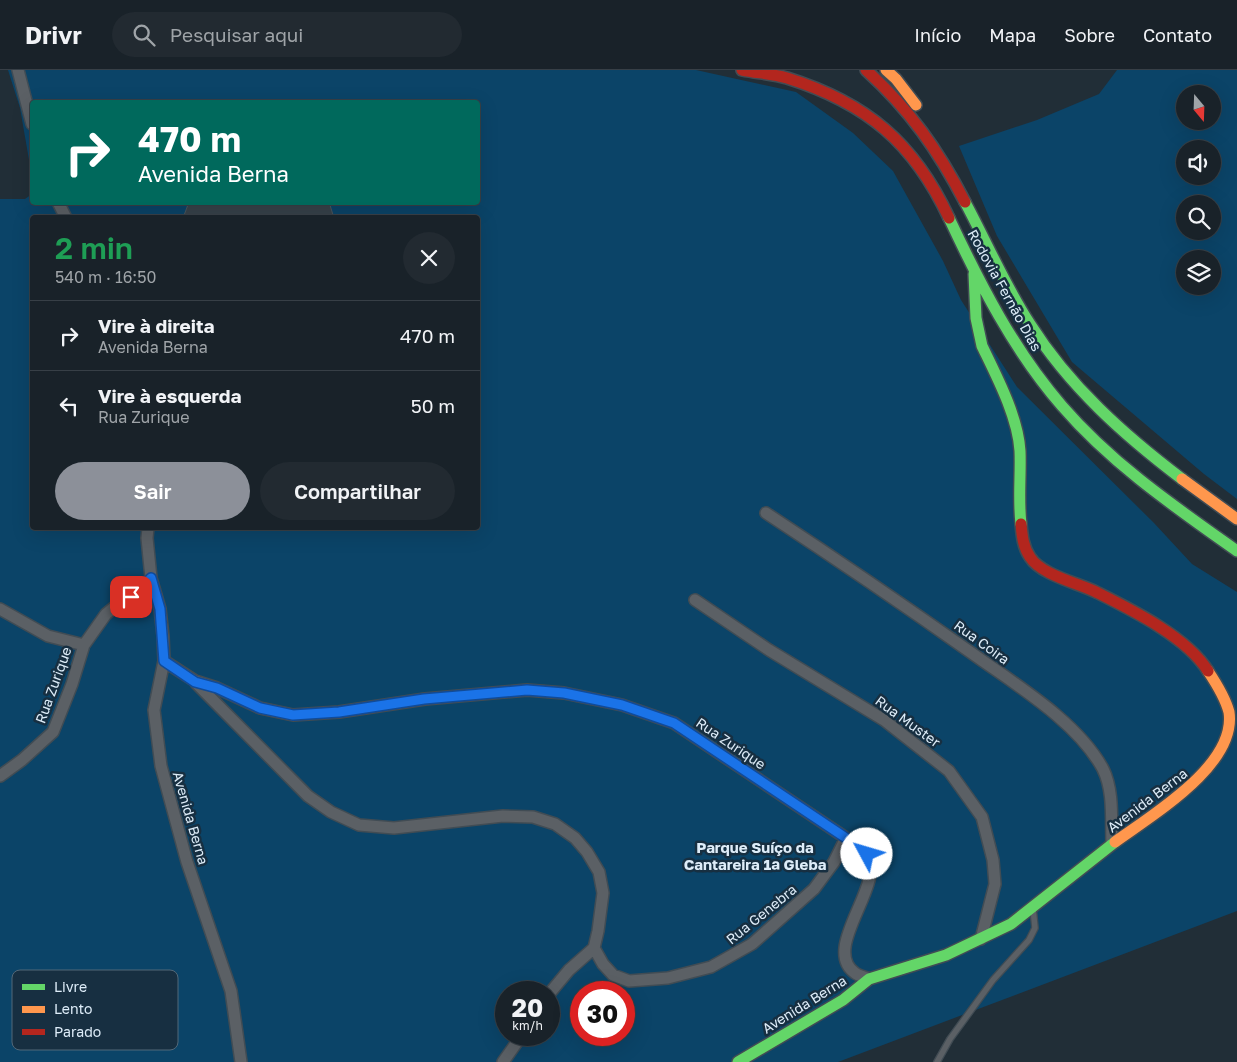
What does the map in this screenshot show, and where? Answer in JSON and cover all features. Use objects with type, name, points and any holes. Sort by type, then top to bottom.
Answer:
[{"type":"main road","name":"Rodovia Fernão Dias","points":[[742,70],[785,78],[827,93],[863,112],[884,127],[905,147],[927,175],[1018,348],[1042,382],[1071,417],[1109,456],[1237,551]]},
{"type":"main road","name":"Rodovia Fernão Dias","points":[[866,70],[900,104],[927,138],[952,178],[1030,323],[1066,374],[1107,417],[1146,453],[1237,519]]},
{"type":"main road","points":[[886,70],[915,103],[937,137],[952,178]]},
{"type":"main road","name":"Avenida Berna","points":[[738,1062],[843,1000],[869,979],[905,969],[981,940],[1011,924],[1112,844],[1198,781],[1215,761],[1227,739],[1229,713],[1219,687],[1204,664],[1184,645],[1126,608],[1096,592],[1044,570],[1030,558],[1023,541],[1019,507],[1020,449],[1005,394],[982,346],[976,318],[974,267]]},
{"type":"main road","points":[[976,292],[997,336],[1018,348]]},
{"type":"main road","points":[[982,346],[986,341],[997,336]]},
{"type":"street","points":[[18,70],[30,116]]},
{"type":"street","name":"Rua Coira","points":[[766,513],[874,584],[1002,675],[1064,722],[1089,747],[1104,771],[1110,799],[1112,844]]},
{"type":"street","name":"Avenida Berna","points":[[148,530],[151,578],[160,609],[164,661],[154,710],[160,766],[190,871],[232,991],[241,1062]]},
{"type":"street","name":"Rua Zurique","points":[[0,776],[22,760],[53,732],[77,671],[84,644],[106,614],[140,590],[151,578]]},
{"type":"street","name":"Rua Muster","points":[[695,600],[769,650],[884,720],[949,771],[982,817],[993,860],[995,884],[981,940]]},
{"type":"street","points":[[0,609],[48,636],[84,644]]},
{"type":"street","name":"Rua Zurique","points":[[164,661],[195,682],[217,688],[260,708],[293,715],[339,712],[424,699],[527,690],[564,693],[622,705],[674,723],[867,854],[871,865],[870,878],[851,926],[845,953],[848,964],[854,973],[869,979]]},
{"type":"street","points":[[195,682],[308,796],[332,812],[358,824],[394,828],[503,816],[533,817],[555,824],[575,838],[587,852],[599,872],[603,893],[594,948],[569,970],[560,981]]},
{"type":"street","name":"Rua Genebra","points":[[594,948],[603,964],[613,975],[629,981],[668,978],[711,967],[752,944],[814,889],[834,862],[846,838]]},
{"type":"street","points":[[503,1062],[514,1046]]},
{"type":"lane","points":[[937,1062],[950,1039],[981,995],[1029,940],[1035,928],[1033,908]]},
{"type":"shaded area","points":[[8,70],[696,70],[796,92],[853,133],[893,171],[943,261],[961,300],[1017,387],[1154,523],[1192,564],[1237,592],[1237,911],[838,1062],[0,1062],[0,199],[25,199],[30,195],[30,205],[480,205],[480,100],[30,100],[30,166],[20,108]]},
{"type":"shaded area","points":[[1117,70],[1237,70],[1237,499],[1204,474],[1072,362],[997,236],[959,146],[1037,120],[1099,94]]},
{"type":"building","points":[[188,205],[330,205],[333,215],[184,215]]},
{"type":"traffic: fast","points":[[965,202],[1004,280],[1045,347],[1080,389],[1099,408],[1139,445],[1182,479]]},
{"type":"traffic: fast","points":[[949,218],[986,292],[1013,340],[1028,363],[1062,406],[1081,427],[1123,466],[1237,551]]},
{"type":"traffic: fast","points":[[974,274],[976,318],[982,346]]},
{"type":"traffic: fast","points":[[982,346],[1006,397],[1018,438],[1020,451],[1021,524]]},
{"type":"traffic: fast","points":[[738,1062],[843,1000],[869,979],[946,955],[1011,924],[1115,842]]},
{"type":"traffic: slow","points":[[886,70],[896,79],[916,105]]},
{"type":"traffic: slow","points":[[1182,479],[1237,519]]},
{"type":"traffic: slow","points":[[1115,842],[1150,818],[1189,787],[1220,751],[1228,732],[1229,712],[1223,696],[1208,671]]},
{"type":"traffic: jam","points":[[742,70],[787,78],[815,88],[841,100],[885,129],[920,168],[949,218]]},
{"type":"traffic: jam","points":[[866,70],[910,116],[944,165],[965,202]]},
{"type":"traffic: jam","points":[[1021,524],[1022,537],[1026,549],[1030,557],[1042,569],[1096,592],[1158,626],[1187,647],[1208,671]]},
{"type":"district","name":"Parque Suíço da Cantareira 1ª Gleba","points":[[755,856]]},
{"type":"route","points":[[131,597],[151,578],[160,609],[164,661],[195,682],[217,688],[260,708],[293,715],[339,712],[424,699],[527,690],[564,693],[622,705],[674,723],[867,854]]}]
